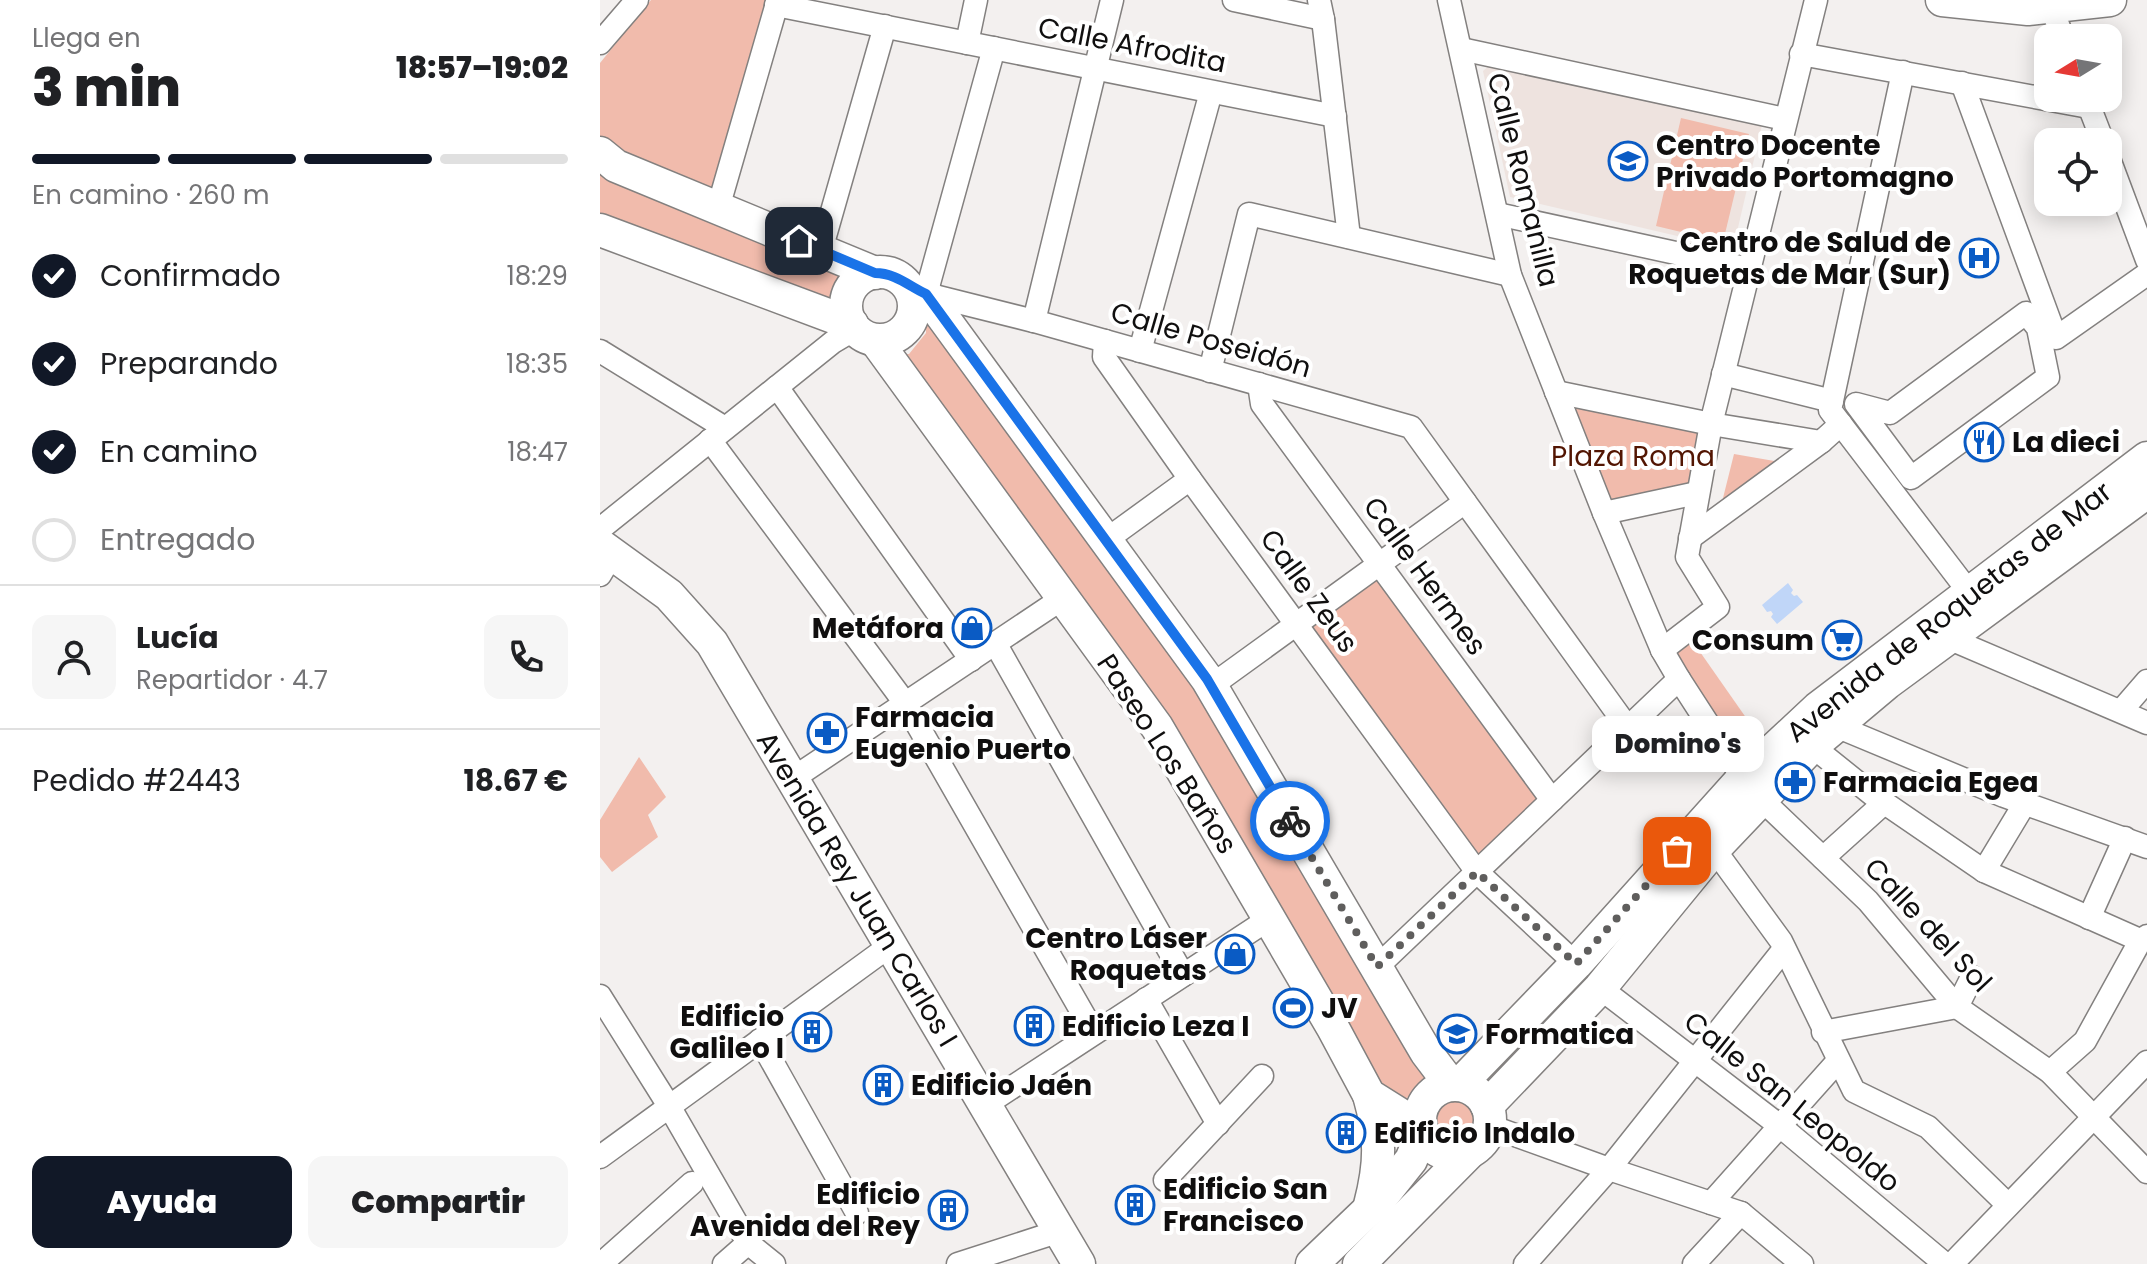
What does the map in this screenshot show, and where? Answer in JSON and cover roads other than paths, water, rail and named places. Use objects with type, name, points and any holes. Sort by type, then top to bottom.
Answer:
[{"type":"street","points":[[605,28],[637,0]]},
{"type":"street","points":[[967,43],[976,0]]},
{"type":"street","points":[[1034,321],[1112,0]]},
{"type":"street","points":[[1234,0],[1321,10],[1349,237]]},
{"type":"street","name":"Calle Romanilla","points":[[1449,0],[1510,275],[1662,650],[1752,788]]},
{"type":"street","points":[[1662,650],[1718,607],[1687,557],[1697,493],[1723,374],[1816,0]]},
{"type":"street","points":[[1942,0],[2028,9],[2110,0]]},
{"type":"street","points":[[718,208],[777,2]]},
{"type":"street","name":"Calle Afrodita","points":[[777,2],[1335,116]]},
{"type":"street","points":[[2051,6],[2058,24]]},
{"type":"street","points":[[821,250],[885,26]]},
{"type":"street","points":[[600,230],[861,331],[892,339],[908,328],[913,316],[913,295],[994,48]]},
{"type":"street","points":[[1461,49],[1785,119]]},
{"type":"street","points":[[1801,54],[2034,94]]},
{"type":"street","points":[[1903,72],[1830,410],[1969,592]]},
{"type":"street","points":[[1962,83],[2056,338],[2147,274]]},
{"type":"street","points":[[1140,351],[1211,92]]},
{"type":"street","points":[[600,153],[616,166],[875,273]]},
{"type":"street","points":[[2122,193],[2147,260]]},
{"type":"street","points":[[1210,371],[1249,214],[1510,275]]},
{"type":"street","points":[[1497,214],[1749,269]]},
{"type":"street","points":[[861,331],[847,310],[848,297],[865,276],[887,273],[917,289],[1106,540],[1211,686],[1426,1052],[1455,1085],[1475,1092],[1488,1116],[1609,1169],[1741,1213],[1802,1264]]},
{"type":"street","name":"Calle Poseidón","points":[[917,289],[1411,427],[1628,728]]},
{"type":"street","points":[[2026,313],[2038,328],[2048,377],[1911,478],[1856,404],[1890,413],[2026,313]]},
{"type":"street","points":[[603,550],[717,434],[833,342],[861,331]]},
{"type":"street","name":"Paseo Los Baños","points":[[861,331],[1157,727],[1369,1095],[1422,1129]]},
{"type":"street","name":"Calle Zeus","points":[[1105,341],[1104,357],[1477,872],[1576,964]]},
{"type":"street","points":[[600,351],[717,434],[905,703],[1094,1033]]},
{"type":"street","points":[[1723,374],[1832,401]]},
{"type":"street","name":"Calle Hermes","points":[[1259,384],[1262,404],[1552,800]]},
{"type":"street","points":[[777,387],[971,660]]},
{"type":"street","points":[[1556,392],[1711,424],[1821,442]]},
{"type":"street","points":[[1690,538],[1841,424]]},
{"type":"street","name":"Avenida de Roquetas de Mar","points":[[1455,1085],[1752,788],[1818,708],[2147,458]]},
{"type":"street","points":[[1106,540],[1190,479]]},
{"type":"street","name":"Avenida de Roquetas de Mar","points":[[1488,1116],[1600,988],[1714,849],[1752,788],[1824,736],[1887,683],[2147,492]]},
{"type":"street","points":[[1604,513],[1697,493]]},
{"type":"street","points":[[1211,686],[1465,502]]},
{"type":"street","name":"Avenida Rey Juan Carlos I","points":[[603,550],[669,595],[712,643],[1079,1264]]},
{"type":"street","points":[[792,779],[1063,598]]},
{"type":"street","points":[[1948,638],[2147,723]]},
{"type":"street","points":[[995,643],[1183,975]]},
{"type":"street","points":[[1377,967],[1679,679]]},
{"type":"street","points":[[2121,711],[2147,681]]},
{"type":"street","points":[[1824,736],[2147,847]]},
{"type":"street","points":[[1824,736],[1884,803],[1984,871],[2089,918],[2144,938],[2085,1041],[2050,1072]]},
{"type":"street","name":"Calle del Sol","points":[[1752,788],[1868,901],[1957,1007],[2050,1072],[2147,1172]]},
{"type":"street","points":[[1823,858],[1884,803]]},
{"type":"street","points":[[1984,871],[2025,803]]},
{"type":"street","points":[[2089,918],[2125,838]]},
{"type":"street","points":[[1714,849],[1784,949],[1837,1062],[1854,1091],[1928,1127],[2008,1205]]},
{"type":"street","points":[[985,1105],[1269,919]]},
{"type":"street","points":[[600,1157],[891,945]]},
{"type":"street","points":[[1525,1264],[1609,1169],[1784,949]]},
{"type":"street","points":[[1823,1032],[1957,1007],[1972,977]]},
{"type":"street","name":"Calle San Leopoldo","points":[[1600,988],[1780,1126],[1945,1264]]},
{"type":"street","points":[[600,996],[669,1106],[748,1243],[774,1264]]},
{"type":"street","points":[[1146,999],[1218,1124]]},
{"type":"street","points":[[760,1040],[857,1213]]},
{"type":"street","points":[[1711,1203],[1837,1062]]},
{"type":"street","points":[[1952,1264],[2147,1062]]},
{"type":"street","points":[[1165,1180],[1262,1076]]},
{"type":"street","points":[[1312,1264],[1369,1210],[1411,1160],[1422,1129],[1423,1107],[1429,1097],[1438,1090],[1455,1085]]},
{"type":"street","points":[[1369,1095],[1380,1146],[1378,1174],[1369,1210]]},
{"type":"street","points":[[1370,1261],[1469,1153],[1481,1144],[1488,1116]]},
{"type":"street","points":[[1422,1129],[1426,1140],[1437,1151],[1451,1156],[1469,1153]]},
{"type":"street","points":[[601,1264],[692,1183]]},
{"type":"street","points":[[1694,1264],[1741,1213]]},
{"type":"street","points":[[958,1264],[1060,1231]]},
{"type":"street","points":[[724,1264],[748,1243]]},
{"type":"water","points":[[1788,583],[1793,590],[1791,593],[1803,602],[1777,624],[1771,617],[1771,611],[1767,612],[1762,605]]},
{"type":"place","name":"Centro Docente Privado Portomagno","points":[[1628,161]]},
{"type":"place","name":"Centro de Salud de Roquetas de Mar (Sur)","points":[[1979,258]]},
{"type":"place","name":"La dieci","points":[[1984,442]]},
{"type":"place","name":"Metáfora","points":[[972,628]]},
{"type":"place","name":"Consum","points":[[1842,640]]},
{"type":"place","name":"Farmacia Eugenio Puerto","points":[[827,733]]},
{"type":"place","name":"Farmacia Egea","points":[[1795,782]]},
{"type":"place","name":"Domino's","points":[[1677,851]]},
{"type":"place","name":"Centro Láser Roquetas","points":[[1235,954]]},
{"type":"place","name":"JV","points":[[1293,1008]]},
{"type":"place","name":"Edificio Leza I","points":[[1034,1026]]},
{"type":"place","name":"Edificio Galileo I","points":[[812,1032]]},
{"type":"place","name":"Formatica","points":[[1457,1034]]},
{"type":"place","name":"Edificio Jaén","points":[[883,1085]]},
{"type":"place","name":"Edificio Indalo","points":[[1346,1133]]},
{"type":"place","name":"Edificio San Francisco","points":[[1135,1205]]},
{"type":"place","name":"Edificio Avenida del Rey","points":[[948,1210]]},
{"type":"park label","name":"Plaza Roma","points":[[1633,456]]}]
